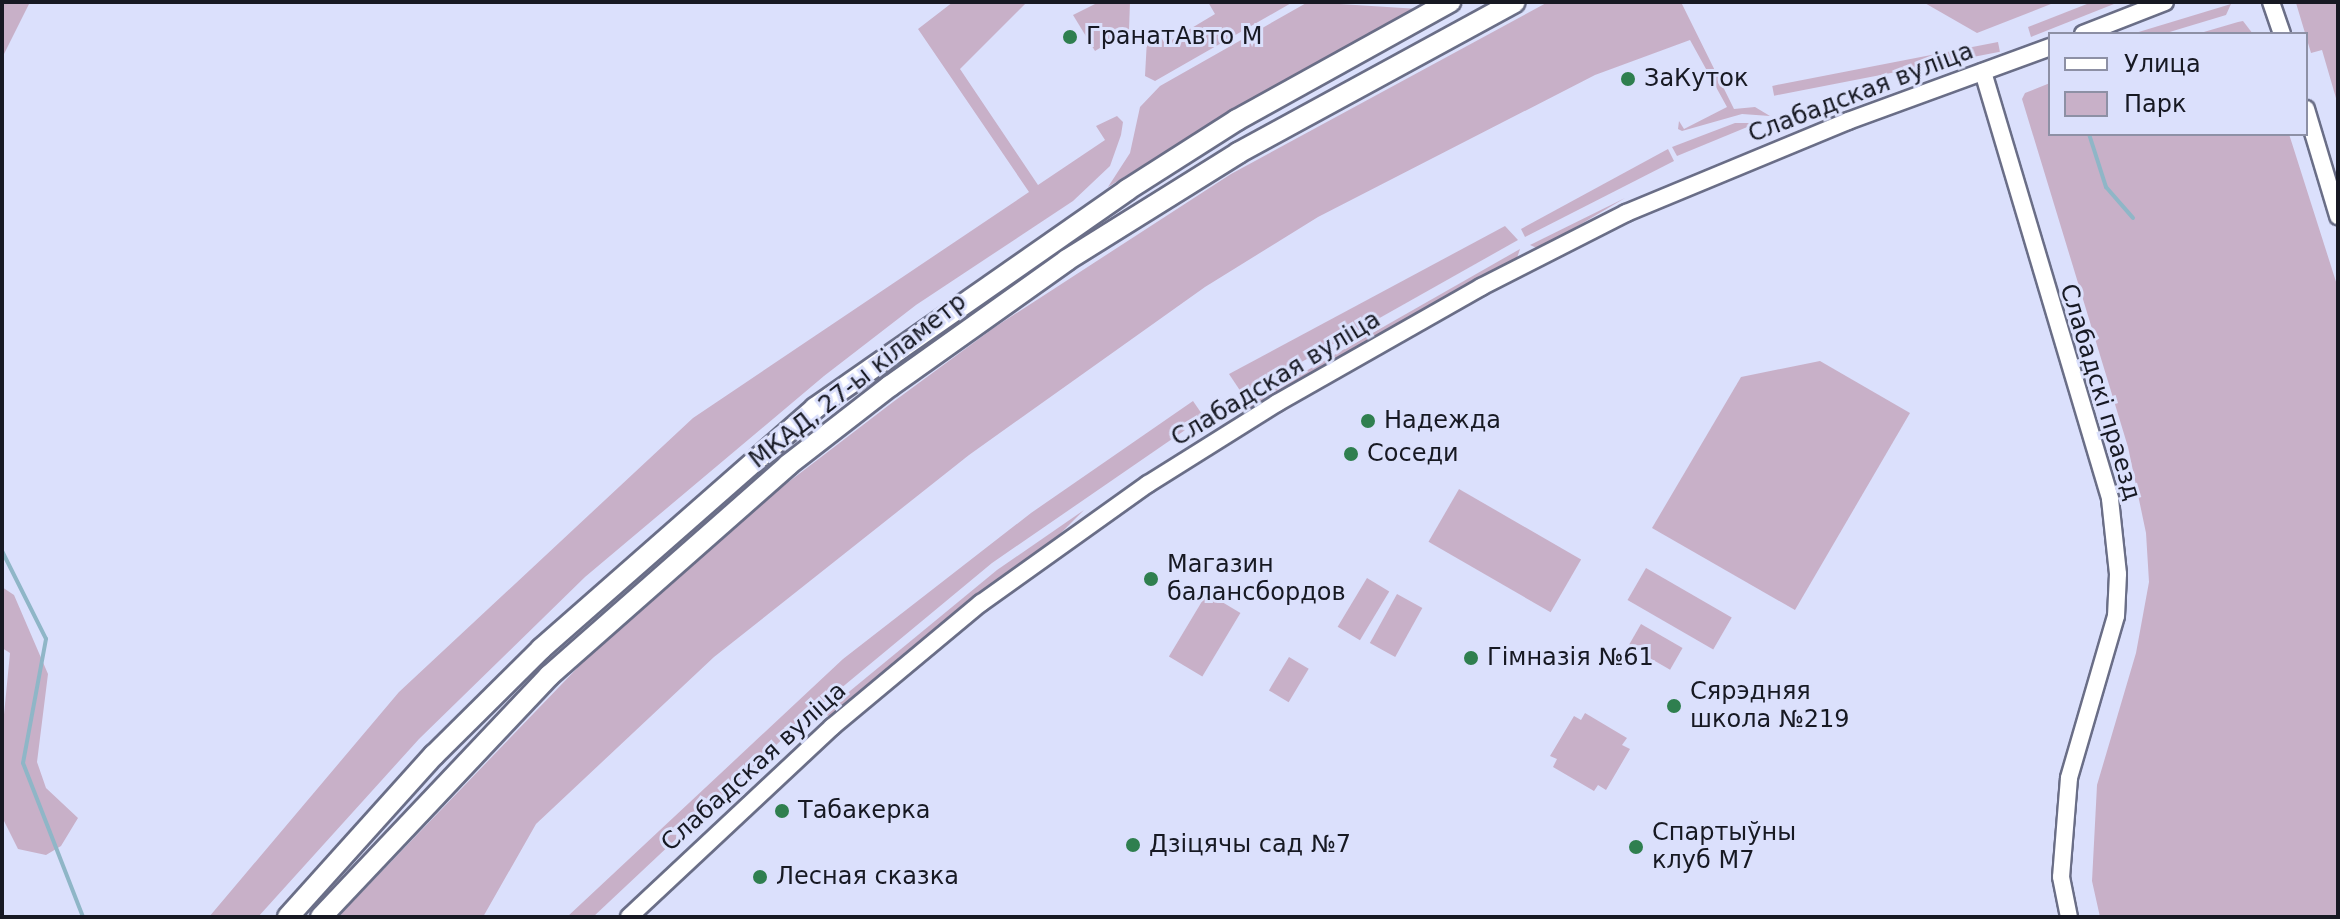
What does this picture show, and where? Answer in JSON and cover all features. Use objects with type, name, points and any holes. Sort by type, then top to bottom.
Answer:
[{"type":"highway","name":"МКАД, 27-ы кіламетр","points":[[288,917],[434,755],[541,649],[815,408],[1140,182],[1237,120],[1450,2]]},
{"type":"highway","name":"МКАД, 27-ы кіламетр","points":[[321,917],[549,676],[788,465],[890,386],[1067,260],[1238,153],[1515,2]]},
{"type":"main road","points":[[2088,32],[2165,2]]},
{"type":"main road","points":[[2271,2],[2281,32]]},
{"type":"main road","name":"Слабадская вуліца","points":[[629,917],[832,727],[981,603],[1237,427],[1481,287],[1626,213],[2048,48]]},
{"type":"main road","name":"Слабадскі праезд","points":[[1983,72],[2110,499],[2114,529],[2116,616],[2069,778],[2061,832],[2061,877],[2069,917]]},
{"type":"main road","points":[[2308,116],[2338,216]]},
{"type":"green space","points":[[4,2],[30,2],[2,58],[2,5]]},
{"type":"green space","points":[[953,2],[1027,2],[960,69],[1038,185],[1105,140],[1096,126],[1117,116],[1123,122],[1110,166],[1073,201],[916,305],[824,376],[585,577],[419,739],[258,917],[209,917],[399,692],[693,418],[1029,192],[918,29]]},
{"type":"green space","points":[[1099,2],[1130,2],[1129,30],[1095,51],[1073,15]]},
{"type":"green space","points":[[1208,2],[1293,2],[1155,81],[1145,76],[1147,39],[1158,32],[1165,44],[1215,14]]},
{"type":"green space","points":[[1308,2],[1419,9],[1244,103],[1108,187],[1130,153],[1140,107],[1160,86]]},
{"type":"green space","points":[[1548,2],[1681,2],[1734,109],[1755,107],[1770,116],[1742,114],[1682,131],[1678,129],[1679,121],[1684,129],[1727,107],[1690,40],[1595,75],[1318,217],[1205,287],[969,455],[714,657],[536,824],[483,917],[338,917],[585,660],[778,490],[893,402],[995,327],[1231,174]]},
{"type":"green space","points":[[1923,2],[2056,2],[1977,33]]},
{"type":"green space","points":[[2092,2],[2119,2],[2031,37],[2028,27]]},
{"type":"green space","points":[[2338,2],[2338,105],[2322,50],[2311,53],[2308,32],[2305,32],[2296,3]]},
{"type":"green space","points":[[2231,4],[2226,15],[2170,32],[2139,32]]},
{"type":"green space","points":[[2243,21],[2251,32],[2204,32]]},
{"type":"green space","points":[[1998,42],[2000,52],[1774,96],[1772,86]]},
{"type":"green space","points":[[2048,84],[2048,136],[2290,136],[2338,288],[2338,917],[2100,917],[2092,881],[2097,785],[2136,653],[2149,582],[2146,533],[2128,447],[2022,99],[2025,93]]},
{"type":"green space","points":[[1735,123],[1757,123],[1677,156],[1672,147]]},
{"type":"green space","points":[[1668,149],[1674,161],[1525,237],[1521,229]]},
{"type":"green space","points":[[1625,198],[1539,249],[1530,245]]},
{"type":"green space","points":[[1505,226],[1518,240],[1243,395],[1229,374]]},
{"type":"green space","points":[[1520,249],[1516,261],[1249,412],[1236,411]]},
{"type":"green space","points":[[1820,361],[1910,413],[1795,610],[1652,528],[1741,377]]},
{"type":"green space","points":[[1193,401],[1204,417],[992,563],[805,718],[593,917],[567,917],[843,659],[1031,513]]},
{"type":"green space","points":[[1459,489],[1581,560],[1551,612],[1428,542]]},
{"type":"green space","points":[[1084,510],[1056,538],[833,717],[822,714],[997,570]]},
{"type":"green space","points":[[1646,568],[1732,618],[1713,650],[1628,600]]},
{"type":"green space","points":[[1367,578],[1389,591],[1360,640],[1338,627]]},
{"type":"green space","points":[[2,587],[14,595],[48,674],[37,762],[46,788],[78,818],[61,846],[46,855],[18,849],[2,817],[2,735],[10,653],[2,648]]},
{"type":"green space","points":[[1207,593],[1240,613],[1202,677],[1169,656]]},
{"type":"green space","points":[[1397,594],[1422,608],[1395,657],[1370,643]]},
{"type":"green space","points":[[1641,624],[1683,648],[1670,670],[1628,646]]},
{"type":"green space","points":[[1289,657],[1309,669],[1289,702],[1269,690]]},
{"type":"green space","points":[[1585,713],[1627,738],[1622,745],[1630,749],[1606,790],[1598,785],[1594,791],[1553,767],[1557,759],[1550,756],[1574,716],[1581,720]]},
{"type":"waterway","points":[[2090,136],[2106,187],[2133,218]]},
{"type":"waterway","points":[[2,551],[46,639],[23,763],[83,917]]},
{"type":"place","name":"ГранатАвто М","points":[[1070,37]]},
{"type":"place","name":"ЗаКуток","points":[[1628,79]]},
{"type":"place","name":"Надежда","points":[[1368,421]]},
{"type":"place","name":"Соседи","points":[[1351,454]]},
{"type":"place","name":"Магазин балансбордов","points":[[1151,579]]},
{"type":"place","name":"Гімназія №61","points":[[1471,658]]},
{"type":"place","name":"Сярэдняя школа №219","points":[[1674,706]]},
{"type":"place","name":"Табакерка","points":[[782,811]]},
{"type":"place","name":"Дзіцячы сад №7","points":[[1133,845]]},
{"type":"place","name":"Спартыўны клуб М7","points":[[1636,847]]},
{"type":"place","name":"Лесная сказка","points":[[760,877]]}]
